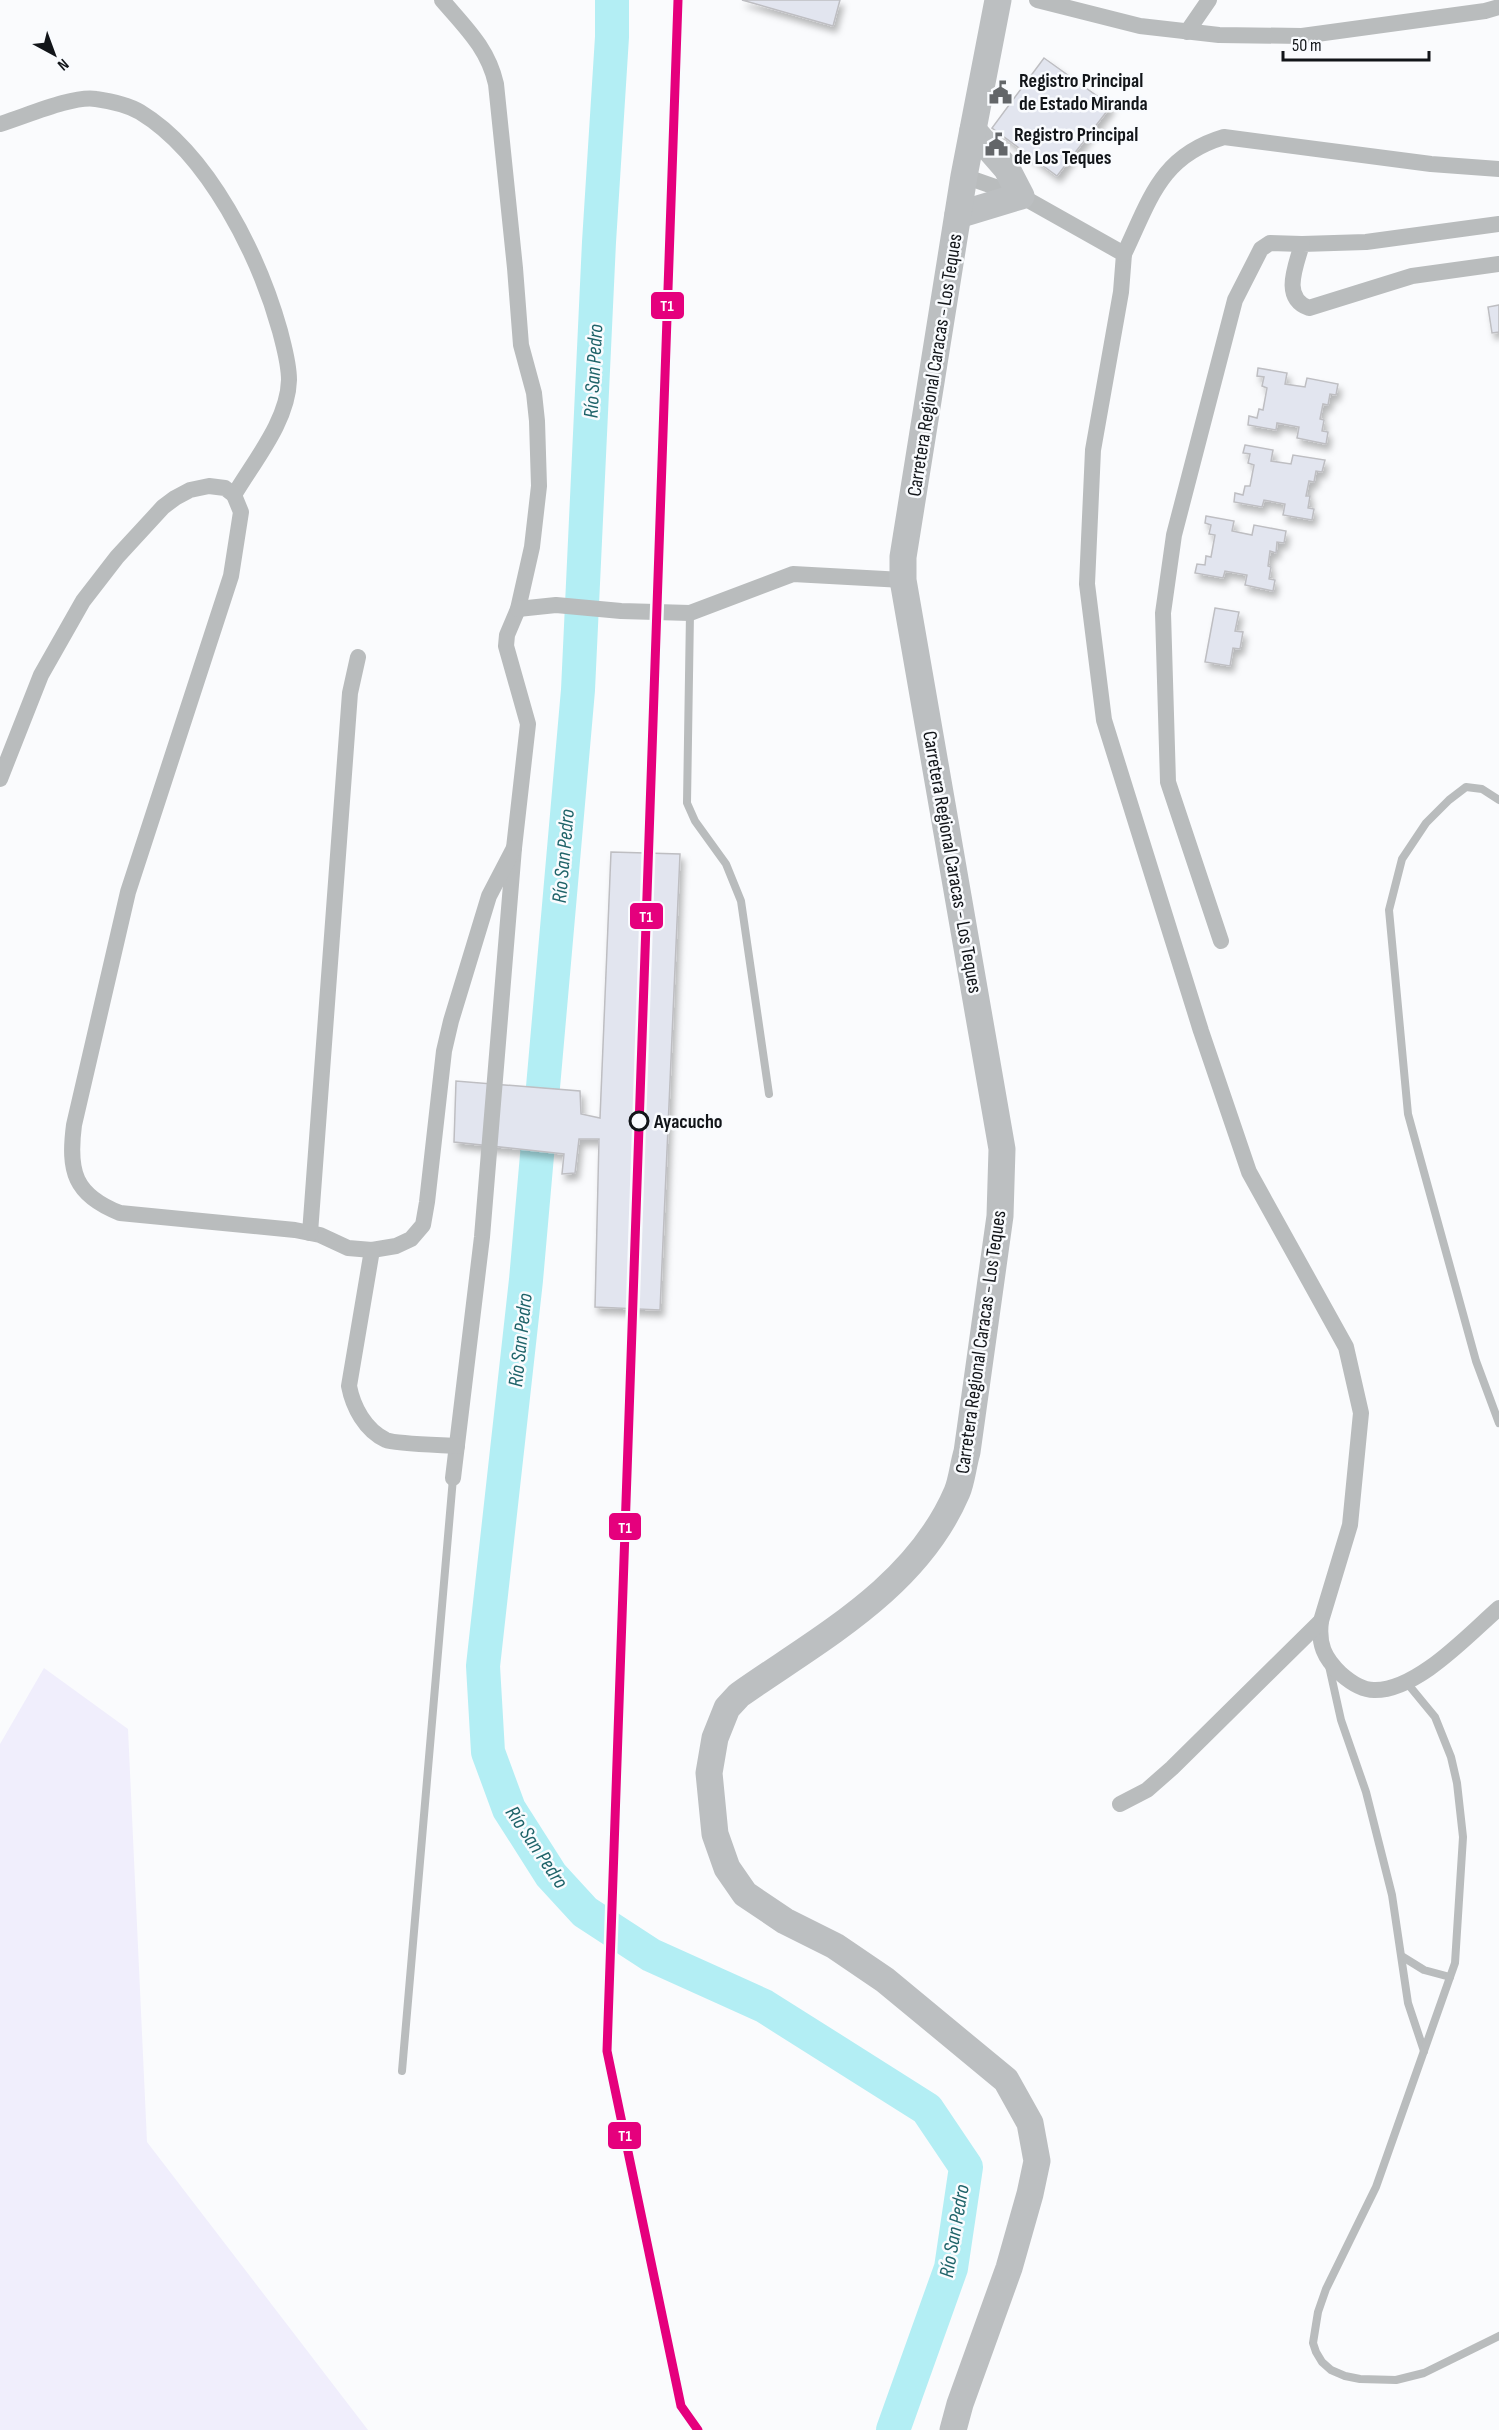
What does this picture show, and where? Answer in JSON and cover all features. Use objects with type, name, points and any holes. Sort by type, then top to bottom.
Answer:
[{"type":"main road","name":"Carretera Regional Caracas - Los Teques","points":[[953,2430],[960,2404],[1009,2268],[1030,2194],[1037,2161],[1030,2122],[1006,2080],[885,1980],[836,1946],[785,1921],[745,1894],[727,1868],[715,1834],[710,1773],[715,1738],[727,1708],[739,1695],[857,1613],[898,1579],[935,1534],[957,1491],[967,1452],[1000,1216],[1002,1149],[903,580],[903,557],[964,176],[998,0]]},
{"type":"main road","points":[[958,215],[1021,196],[1006,169],[973,130]]},
{"type":"street","points":[[442,0],[481,46],[491,64],[496,84],[521,345],[534,393],[537,421],[539,486],[532,547],[518,609],[507,635],[506,646],[528,724],[514,848],[482,1237],[453,1478]]},
{"type":"street","points":[[1037,0],[1140,27],[1219,35],[1302,36],[1485,11],[1499,7]]},
{"type":"street","points":[[1187,32],[1209,0]]},
{"type":"street","points":[[0,124],[83,98],[117,104],[138,111],[156,123],[198,167],[234,218],[259,270],[276,317],[288,360],[289,382],[278,422],[234,495]]},
{"type":"street","points":[[1499,169],[1431,164],[1224,137],[1204,143],[1171,165],[1160,179],[1124,254],[1121,292],[1093,450],[1087,584],[1104,720],[1201,1032],[1249,1172],[1346,1347],[1360,1413],[1350,1525],[1321,1621],[1322,1650],[1328,1660],[1344,1676],[1362,1688],[1374,1690],[1407,1683],[1445,1655],[1499,1608]]},
{"type":"street","points":[[964,176],[1021,196],[1124,254]]},
{"type":"street","points":[[1221,941],[1168,782],[1163,613],[1174,535],[1235,300],[1260,249],[1270,243],[1366,242],[1499,224]]},
{"type":"street","points":[[1302,244],[1293,278],[1293,295],[1300,304],[1309,308],[1412,276],[1499,264]]},
{"type":"street","points":[[0,778],[41,675],[83,601],[117,557],[157,513],[175,498],[190,490],[209,486],[225,488],[234,495],[241,512],[231,576],[128,892],[74,1125],[71,1150],[74,1172],[85,1193],[100,1205],[120,1213],[310,1233],[320,1235],[348,1248],[372,1250],[396,1246],[411,1239],[423,1225],[444,1051],[451,1022],[489,896],[514,848]]},
{"type":"street","points":[[518,609],[556,605],[621,611],[690,613],[793,574],[903,580]]},
{"type":"street","points":[[310,1233],[350,693],[358,657]]},
{"type":"street","points":[[372,1250],[349,1386],[352,1402],[364,1423],[386,1440],[457,1446]]},
{"type":"street","points":[[1120,1804],[1147,1790],[1172,1768],[1321,1621]]},
{"type":"lane","points":[[690,613],[687,803],[695,820],[726,864],[741,901],[769,1094]]},
{"type":"lane","points":[[1499,800],[1482,789],[1466,787],[1426,823],[1402,859],[1389,910],[1408,1114],[1476,1361],[1499,1423]]},
{"type":"lane","points":[[402,2071],[453,1478]]},
{"type":"lane","points":[[1328,1660],[1341,1720],[1366,1792],[1392,1895],[1408,2003],[1424,2051]]},
{"type":"lane","points":[[1407,1683],[1435,1718],[1444,1737],[1457,1783],[1461,1810],[1462,1846],[1455,1963],[1376,2187],[1326,2289],[1318,2312],[1313,2343],[1322,2362],[1331,2370],[1360,2379],[1396,2380],[1424,2373],[1499,2336]]},
{"type":"lane","points":[[1403,1957],[1424,1970],[1450,1977]]},
{"type":"shaded area","points":[[44,1668],[128,1729],[147,2142],[368,2430],[0,2430],[0,1744]]},
{"type":"building","points":[[742,0],[840,0],[833,26]]},
{"type":"building","points":[[1044,58],[1111,106],[1057,176],[992,128]]},
{"type":"building","points":[[1499,305],[1499,332],[1492,333],[1488,307]]},
{"type":"building","points":[[1258,368],[1287,373],[1285,384],[1305,387],[1307,378],[1338,384],[1336,395],[1330,394],[1328,405],[1323,404],[1320,419],[1324,420],[1322,431],[1328,432],[1326,444],[1297,438],[1299,427],[1277,423],[1276,430],[1248,425],[1249,416],[1257,418],[1259,409],[1263,410],[1267,388],[1262,386],[1264,377],[1257,376]]},
{"type":"building","points":[[1245,445],[1273,450],[1271,461],[1291,464],[1293,455],[1325,460],[1322,472],[1316,471],[1314,482],[1309,481],[1306,496],[1310,496],[1308,508],[1314,509],[1312,520],[1283,515],[1285,504],[1264,500],[1262,507],[1234,502],[1235,493],[1243,495],[1245,486],[1250,486],[1254,465],[1248,463],[1250,454],[1243,453]]},
{"type":"building","points":[[1206,516],[1234,521],[1232,531],[1252,535],[1254,525],[1286,531],[1284,543],[1277,542],[1276,553],[1270,551],[1268,566],[1271,567],[1269,579],[1275,580],[1273,591],[1245,585],[1247,575],[1225,571],[1223,578],[1195,573],[1197,564],[1205,565],[1206,556],[1211,557],[1215,535],[1209,534],[1211,525],[1205,523]]},
{"type":"building","points":[[1215,608],[1239,612],[1235,631],[1243,632],[1240,649],[1233,648],[1230,666],[1205,662]]},
{"type":"building","points":[[611,852],[680,854],[660,1310],[595,1307],[599,1139],[579,1139],[575,1173],[562,1174],[564,1154],[454,1142],[456,1081],[580,1091],[581,1114],[600,1118]]},
{"type":"waterway","name":"Río San Pedro","points":[[612,0],[612,37],[599,242],[578,690],[526,1280],[483,1666],[488,1752],[509,1809],[551,1875],[585,1912],[651,1955],[764,2006],[927,2109],[966,2167],[951,2268],[893,2430]]},
{"type":"transit line","name":"T1","points":[[678,0],[607,2051],[681,2406],[698,2430]]},
{"type":"place","name":"Registro Principal de Estado Miranda","points":[[1001,92]]},
{"type":"place","name":"Registro Principal de Los Teques","points":[[996,145]]},
{"type":"place","name":"Ayacucho","points":[[639,1121]]}]
